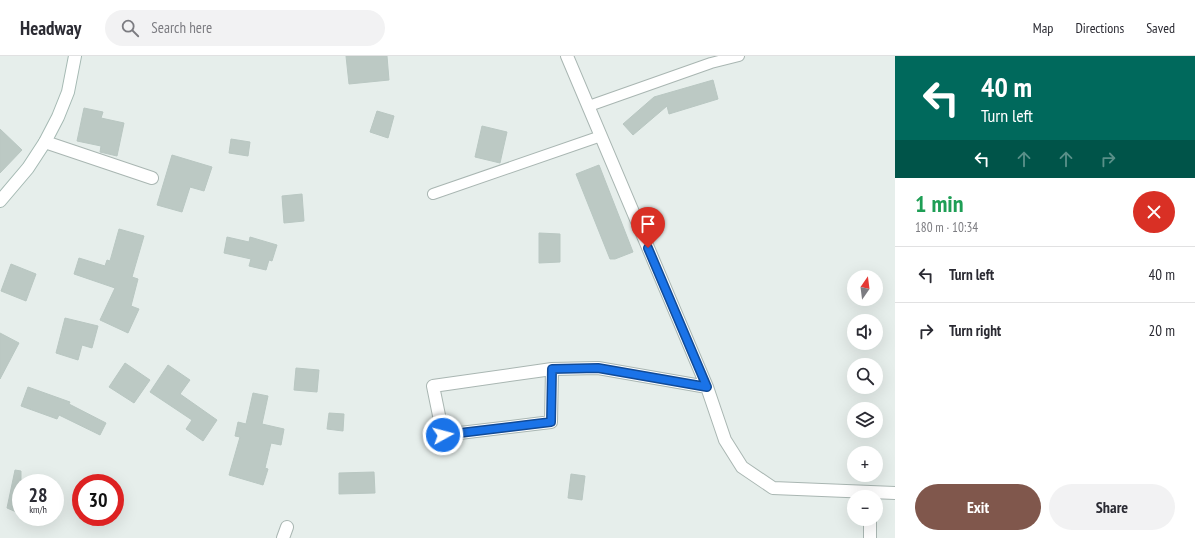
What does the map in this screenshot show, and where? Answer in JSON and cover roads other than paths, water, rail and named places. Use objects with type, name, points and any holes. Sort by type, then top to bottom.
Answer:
[{"type":"street","points":[[0,201],[28,168],[46,142],[68,92],[75,56]]},
{"type":"street","points":[[567,56],[707,387],[725,440],[742,467],[773,488],[847,493]]},
{"type":"street","points":[[46,142],[152,178]]},
{"type":"street","points":[[552,369],[551,422],[443,435],[433,386],[552,369],[598,368],[707,387]]},
{"type":"street","points":[[883,494],[895,493]]},
{"type":"street","points":[[870,526],[870,538]]},
{"type":"lane","points":[[589,106],[711,63],[739,56]]},
{"type":"lane","points":[[433,194],[601,136]]}]
